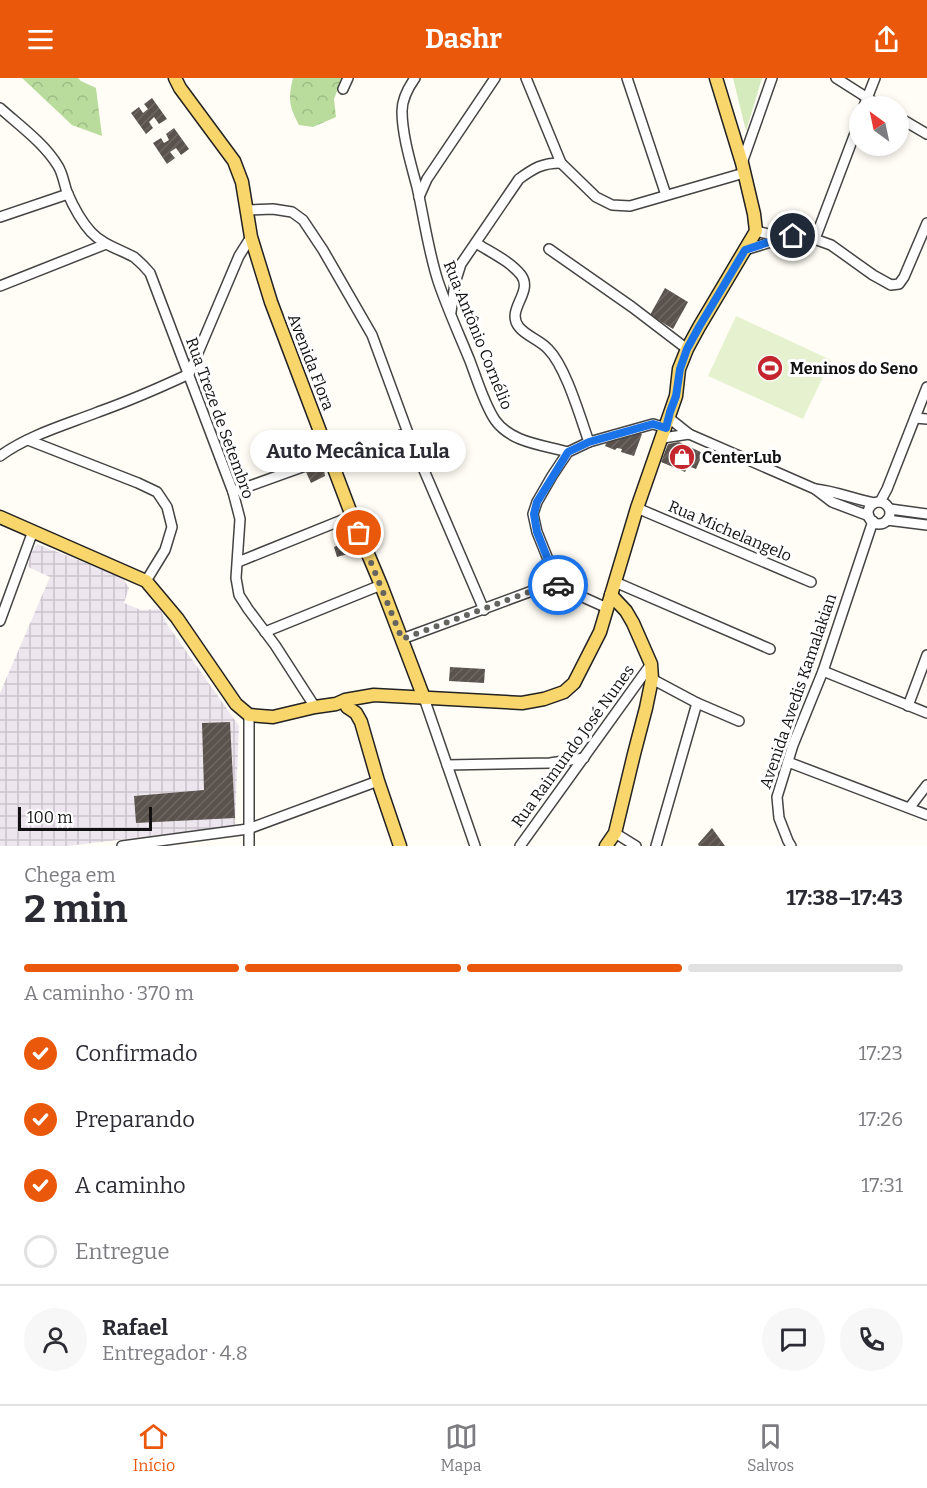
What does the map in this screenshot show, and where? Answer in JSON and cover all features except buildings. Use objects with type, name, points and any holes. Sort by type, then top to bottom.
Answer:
[{"type":"main road","name":"Avenida Flora","points":[[175,78],[234,161],[242,182],[251,237],[271,302],[424,698]]},
{"type":"main road","points":[[0,517],[146,581],[177,618],[236,704],[249,716],[273,717],[315,706],[341,705],[392,696],[522,703],[564,692],[574,683],[600,632],[638,508],[676,396],[680,369],[687,349],[756,231],[743,168],[716,78]]},
{"type":"main road","points":[[606,846],[615,833],[652,679],[651,664],[633,622],[611,595]]},
{"type":"main road","points":[[361,722],[369,700]]},
{"type":"main road","points":[[341,705],[356,713],[361,722],[399,846]]},
{"type":"street","points":[[343,89],[348,78]]},
{"type":"street","name":"Rua Antônio Cornélio","points":[[415,78],[407,91],[402,109],[403,125],[424,229],[438,281],[486,400],[495,420],[505,430],[533,444],[568,452]]},
{"type":"street","points":[[419,197],[427,179],[495,78]]},
{"type":"street","points":[[526,78],[561,163],[596,197],[612,205],[630,206],[743,168],[772,78]]},
{"type":"street","points":[[627,78],[666,195]]},
{"type":"street","points":[[836,78],[858,96]]},
{"type":"street","points":[[868,96],[874,78]]},
{"type":"street","name":"Rua Treze de Setembro","points":[[1,110],[41,144],[53,159],[60,169],[68,194],[93,234],[105,244],[143,264],[150,273],[189,374],[240,519],[236,578],[239,595],[315,706]]},
{"type":"street","points":[[909,123],[927,134]]},
{"type":"street","points":[[815,239],[849,149]]},
{"type":"street","points":[[451,313],[460,264],[519,179],[539,166],[547,163],[561,163]]},
{"type":"street","points":[[0,217],[68,194]]},
{"type":"street","points":[[246,210],[273,209],[292,212],[303,220],[323,250],[372,335],[408,434],[484,610]]},
{"type":"street","points":[[756,231],[784,237],[806,236],[831,244],[873,275],[891,285],[899,284],[904,277],[927,223]]},
{"type":"street","points":[[0,456],[12,447],[51,430],[132,400],[189,374],[239,256],[251,237]]},
{"type":"street","points":[[745,250],[784,237]]},
{"type":"street","points":[[476,243],[510,265],[522,276],[525,283],[524,290],[515,313],[515,320],[518,326],[536,338],[554,357],[565,378],[589,442]]},
{"type":"street","points":[[0,285],[105,244]]},
{"type":"street","points":[[549,249],[687,349]]},
{"type":"street","points":[[882,504],[927,387]]},
{"type":"street","points":[[915,418],[927,419]]},
{"type":"street","points":[[560,589],[537,532],[534,514],[537,502],[568,452],[589,442],[653,424],[689,434],[815,489],[927,514]]},
{"type":"street","points":[[666,428],[689,434]]},
{"type":"street","points":[[345,452],[408,434]]},
{"type":"street","points":[[28,440],[158,492],[167,507],[172,526],[165,550],[146,581]]},
{"type":"street","points":[[232,492],[330,457]]},
{"type":"street","points":[[815,489],[825,498],[883,523],[890,517],[882,504]]},
{"type":"street","points":[[850,509],[854,499]]},
{"type":"street","name":"Avenida Avedis Kamalakian","points":[[791,846],[779,818],[777,797],[865,546],[873,520],[869,509],[882,504]]},
{"type":"street","name":"Rua Michelangelo","points":[[638,508],[811,582]]},
{"type":"street","points":[[914,524],[916,513]]},
{"type":"street","points":[[238,562],[352,516]]},
{"type":"street","points":[[887,520],[927,525]]},
{"type":"street","points":[[0,621],[33,531]]},
{"type":"street","points":[[615,582],[770,649]]},
{"type":"street","points":[[265,632],[381,585]]},
{"type":"street","points":[[402,639],[540,588],[560,589],[607,608]]},
{"type":"street","points":[[908,706],[927,655]]},
{"type":"street","name":"Rua Raimundo José Nunes","points":[[520,846],[651,664]]},
{"type":"street","points":[[823,671],[927,713]]},
{"type":"street","points":[[652,679],[697,703],[739,721]]},
{"type":"street","points":[[424,698],[475,846]]},
{"type":"street","points":[[656,846],[697,703]]},
{"type":"street","points":[[249,716],[249,846]]},
{"type":"street","points":[[447,765],[550,763],[584,758]]},
{"type":"street","points":[[788,762],[927,814]]},
{"type":"street","points":[[122,846],[248,830],[378,781]]},
{"type":"street","points":[[910,807],[927,785]]},
{"type":"street","points":[[615,833],[636,846]]},
{"type":"shaded area","points":[[37,544],[122,577],[129,588],[124,603],[141,610],[160,609],[167,624],[239,726],[234,826],[68,846],[0,846],[0,693],[50,577],[28,567],[30,555]]},
{"type":"green space","points":[[22,78],[78,78],[96,88],[102,136],[72,125]]},
{"type":"green space","points":[[293,78],[342,78],[334,99],[336,117],[313,127],[299,125],[290,102]]},
{"type":"green space","points":[[733,78],[762,78],[746,131]]},
{"type":"green space","name":"Meninos do Seno","points":[[736,316],[831,360],[803,419],[708,376]]},
{"type":"way so far","points":[[359,533],[402,639],[540,588],[560,589],[558,585]]},
{"type":"place","name":"Meninos do Seno","points":[[770,368]]},
{"type":"place","name":"CenterLub","points":[[682,457]]},
{"type":"place","name":"Auto Mecânica Lula","points":[[359,533]]},
{"type":"route","points":[[558,585],[537,532],[534,514],[537,502],[568,452],[589,442],[653,424],[666,428],[687,349],[745,250],[793,236]]}]
